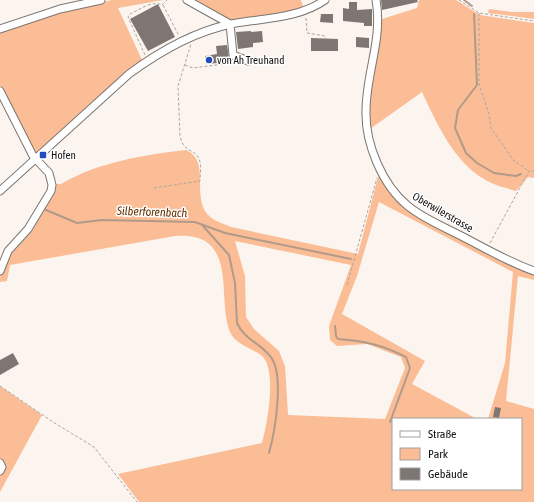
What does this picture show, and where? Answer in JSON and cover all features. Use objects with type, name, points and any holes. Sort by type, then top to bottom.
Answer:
[{"type":"street","points":[[0,29],[60,9],[101,0]]},
{"type":"street","points":[[187,0],[230,24]]},
{"type":"street","points":[[0,191],[129,74],[147,60],[194,36],[230,24],[305,12],[325,0]]},
{"type":"street","name":"Oberwilerstrasse","points":[[376,0],[379,22],[378,40],[369,80],[366,111],[371,142],[382,171],[407,205],[429,219],[509,261],[534,271]]},
{"type":"street","points":[[230,24],[233,55],[248,61]]},
{"type":"street","points":[[0,91],[35,158],[49,173],[52,185],[51,191],[28,229],[8,251],[0,271]]},
{"type":"street","points":[[0,463],[2,466],[0,471]]},
{"type":"path","points":[[162,5],[167,0]]},
{"type":"path","points":[[459,0],[479,13],[534,21]]},
{"type":"path","points":[[147,60],[128,17],[130,14],[150,4],[158,3],[162,5],[182,41]]},
{"type":"path","points":[[479,13],[479,84],[489,114],[491,128],[514,161],[529,172],[534,171]]},
{"type":"path","points":[[306,22],[307,33],[325,36],[325,39]]},
{"type":"path","points":[[154,188],[200,181],[199,157],[187,150],[182,144],[180,136],[178,91],[184,64],[194,36]]},
{"type":"path","points":[[184,64],[193,68],[231,63],[233,55]]},
{"type":"path","points":[[347,285],[371,197],[378,175],[382,171]]},
{"type":"path","points":[[487,249],[529,172]]},
{"type":"path","points":[[0,386],[53,422],[94,447],[137,502]]},
{"type":"green space","points":[[112,0],[163,0],[118,8],[142,60],[36,155],[0,86],[0,30],[61,11]]},
{"type":"green space","points":[[191,0],[301,0],[304,9],[231,22]]},
{"type":"green space","points":[[419,0],[456,0],[480,15],[534,23],[534,178],[528,177],[516,191],[488,181],[473,172],[455,152],[447,140],[433,116],[422,92],[370,129],[369,115],[371,88],[382,19],[417,8]]},
{"type":"green space","points":[[489,9],[512,12],[534,12],[534,19],[488,13]]},
{"type":"green space","points":[[186,150],[193,155],[197,161],[199,169],[200,194],[205,211],[213,219],[220,223],[231,227],[358,254],[378,177],[382,174],[404,206],[534,273],[534,280],[518,276],[506,401],[534,409],[534,502],[139,502],[118,474],[262,443],[270,397],[269,372],[266,362],[261,355],[239,343],[230,332],[226,318],[222,269],[217,255],[209,244],[195,237],[175,236],[10,265],[7,281],[0,282],[3,267],[8,256],[31,232],[29,230],[43,210],[56,184],[61,184],[76,176],[106,165],[138,157]],"holes":[[[379,202],[513,272],[505,363],[488,418],[522,418],[522,490],[392,490],[392,418],[475,418],[412,384],[425,361],[342,314],[357,276]],[[235,241],[351,265],[329,326],[330,340],[337,346],[367,344],[401,357],[405,368],[385,419],[288,415],[285,366],[279,351],[254,329],[246,317],[245,276]]]},
{"type":"green space","points":[[0,386],[42,415],[0,492],[0,473],[5,471],[0,458]]},
{"type":"building","points":[[381,0],[417,0],[418,2],[382,10]]},
{"type":"building","points":[[349,2],[357,2],[357,10],[372,9],[372,26],[364,26],[364,23],[343,21],[343,8],[349,9]]},
{"type":"building","points":[[158,4],[175,37],[148,51],[130,19]]},
{"type":"building","points":[[321,14],[333,14],[333,23],[320,22]]},
{"type":"building","points":[[262,31],[263,42],[253,43],[253,47],[238,49],[236,32]]},
{"type":"building","points":[[356,37],[369,38],[369,48],[356,47]]},
{"type":"building","points":[[311,38],[338,39],[338,51],[311,51]]},
{"type":"building","points":[[227,45],[229,58],[218,59],[218,63],[206,64],[205,56],[217,54],[216,46]]},
{"type":"building","points":[[13,353],[19,364],[0,375],[0,360]]},
{"type":"building","points":[[495,407],[501,408],[499,418],[493,417]]},
{"type":"waterway","points":[[464,0],[472,6]]},
{"type":"waterway","points":[[474,14],[477,85],[458,110],[455,128],[466,153],[477,163],[494,173],[516,176],[521,174]]},
{"type":"waterway","name":"Silberforenbach","points":[[46,210],[77,223],[102,220],[195,222],[225,233],[351,259]]},
{"type":"waterway","points":[[203,226],[229,255],[235,283],[237,323],[244,333],[270,356],[275,364],[278,389],[276,418],[269,453]]},
{"type":"waterway","points":[[335,326],[336,336],[338,339],[373,344],[389,349],[406,357],[410,368],[390,422]]},
{"type":"place","name":"von Ah Treuhand","points":[[209,60]]},
{"type":"place","name":"Hofen","points":[[43,155]]}]
